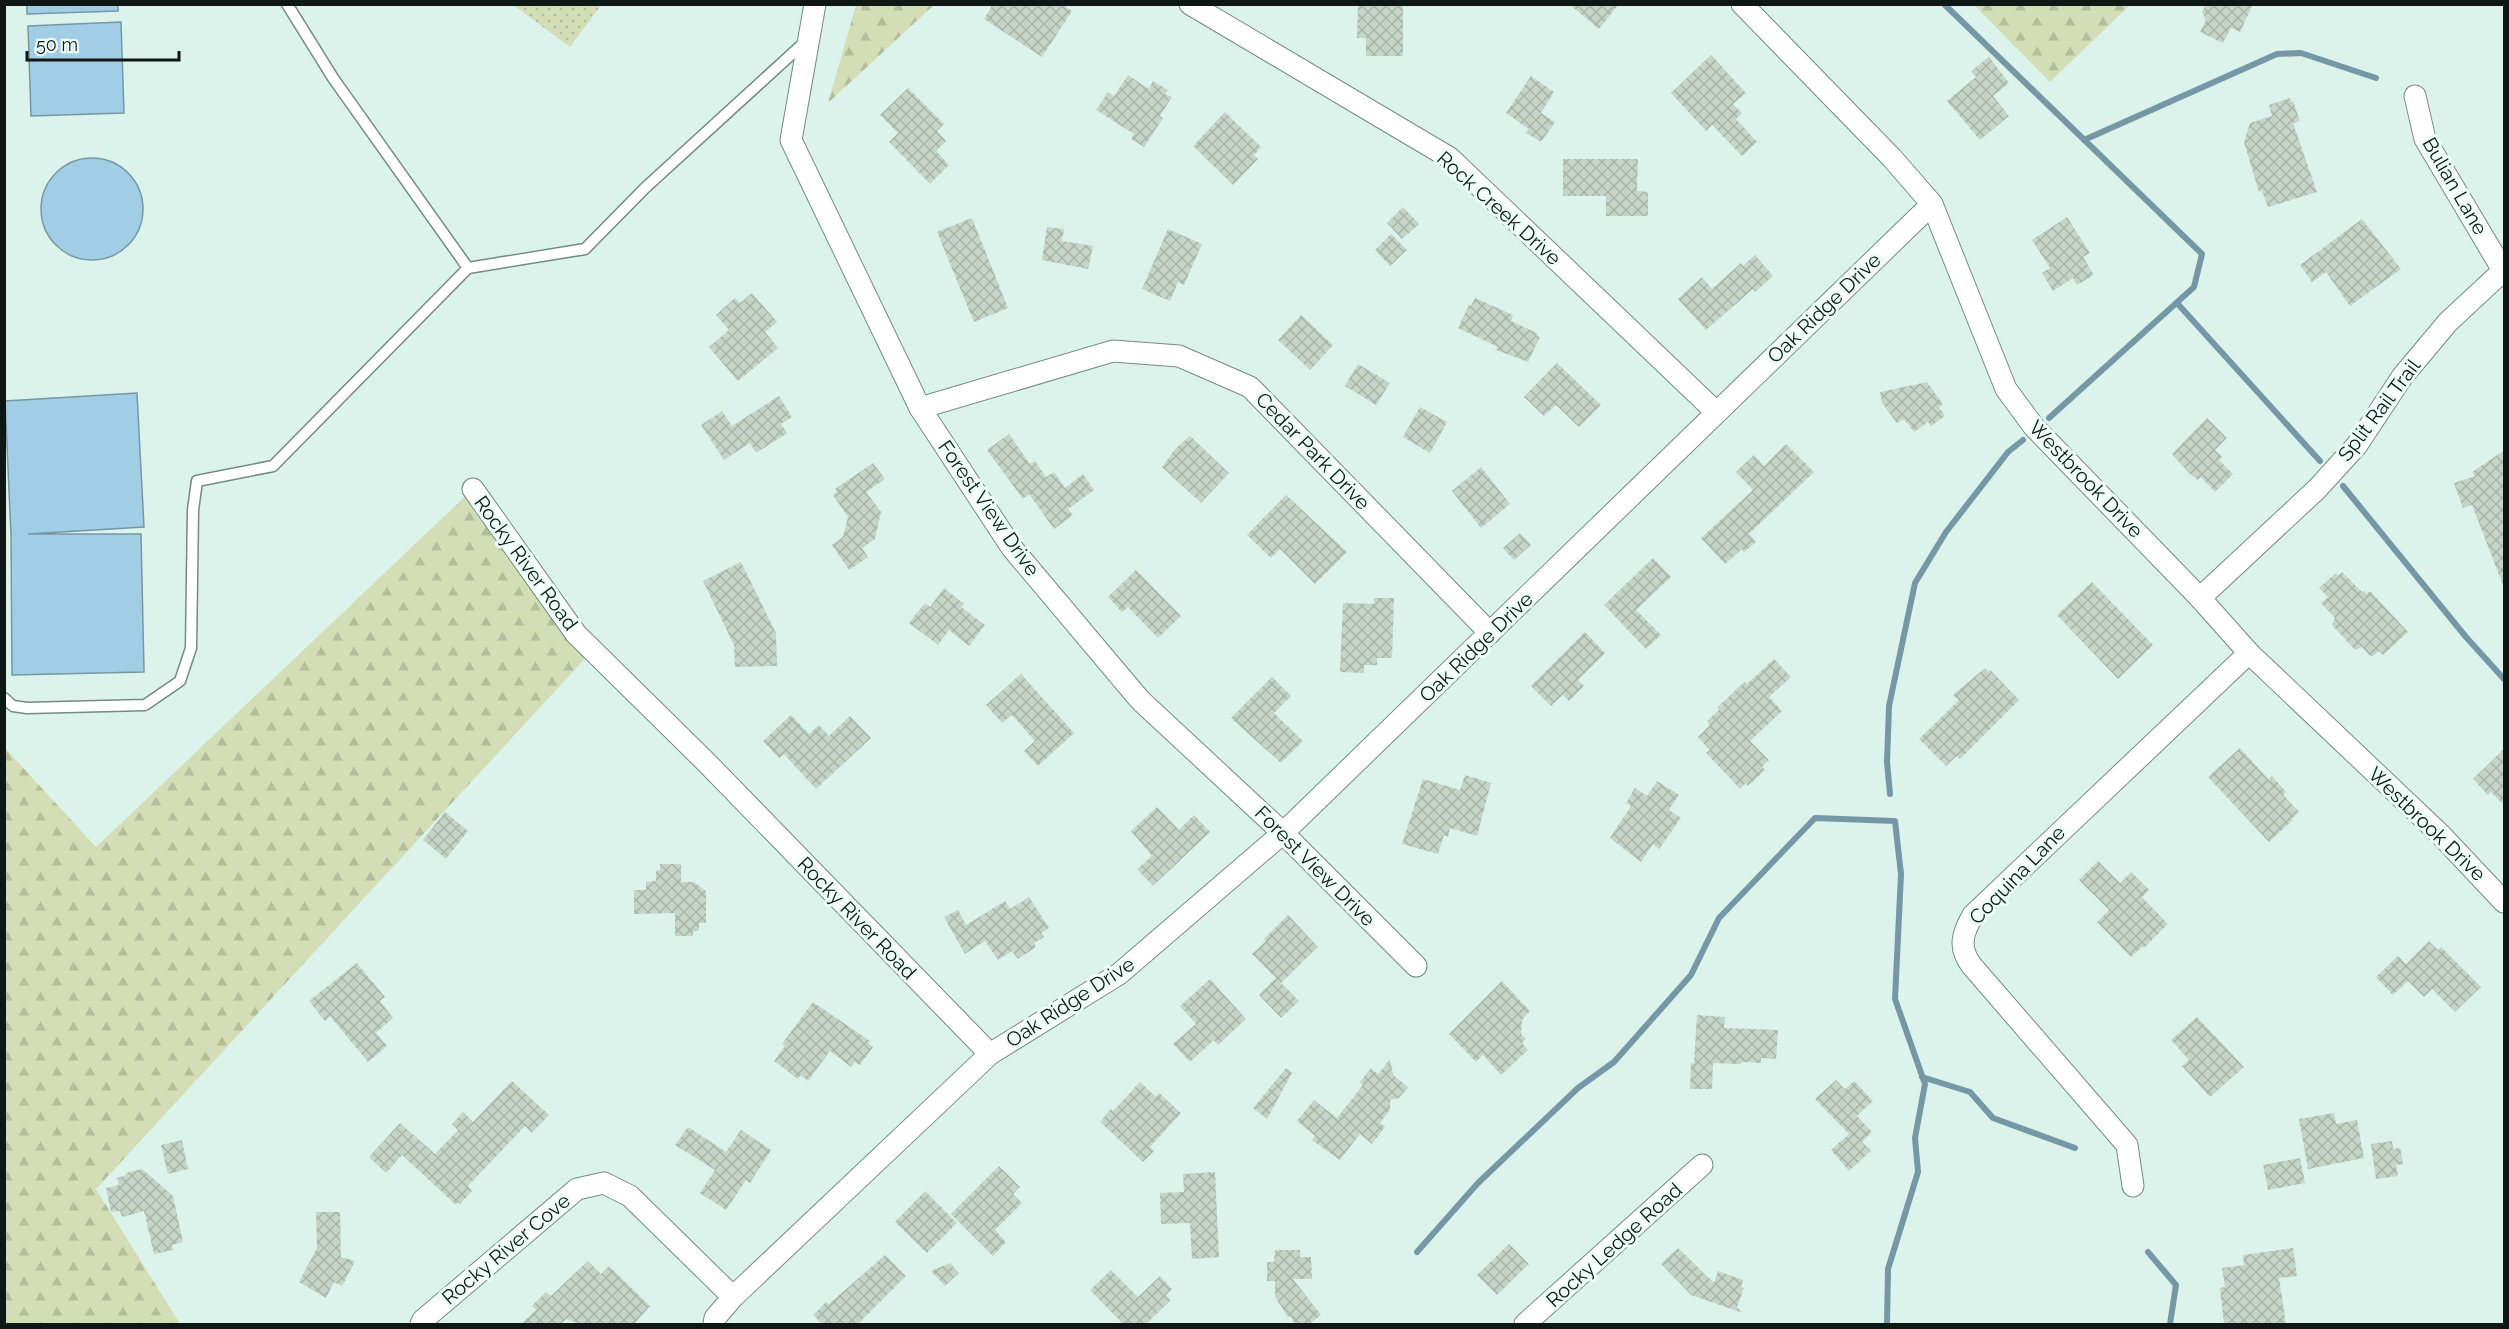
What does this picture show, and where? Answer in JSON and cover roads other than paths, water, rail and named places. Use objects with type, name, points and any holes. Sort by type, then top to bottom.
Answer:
[{"type":"street","name":"Forest View Drive","points":[[815,4],[791,140],[920,408],[1012,548],[1132,691],[1283,833],[1416,966]]},
{"type":"street","name":"Rock Creek Drive","points":[[1190,4],[1450,158],[1716,412]]},
{"type":"street","name":"Westbrook Drive","points":[[1742,4],[1892,158],[1932,204],[2006,389],[2034,427],[2200,598],[2249,653],[2440,834],[2505,902]]},
{"type":"street","name":"Bulian Lane","points":[[2415,96],[2425,140],[2504,271]]},
{"type":"street","name":"Oak Ridge Drive","points":[[990,1054],[1119,974],[1283,833],[1932,204]]},
{"type":"street","name":"Split Rail Trail","points":[[2200,598],[2317,489],[2357,445],[2402,377],[2448,322],[2504,271]]},
{"type":"street","name":"Cedar Park Drive","points":[[920,408],[1113,351],[1179,356],[1250,387],[1490,633]]},
{"type":"street","name":"Rocky River Road","points":[[473,489],[576,634],[707,763],[990,1054]]},
{"type":"street","name":"Coquina Lane","points":[[2133,1186],[2127,1145],[1972,966],[1965,957],[1962,942],[1973,915],[2249,653]]},
{"type":"street","points":[[714,1324],[716,1318],[733,1297],[990,1054]]},
{"type":"street","name":"Rocky Ledge Road","points":[[1525,1324],[1702,1165]]},
{"type":"street","name":"Rocky River Cove","points":[[421,1324],[577,1189],[604,1183],[630,1196],[733,1297]]},
{"type":"lane","points":[[287,4],[340,87],[468,268]]},
{"type":"lane","points":[[4,698],[13,706],[27,708],[145,705],[180,681],[191,648],[193,510],[197,481],[273,466],[468,268],[585,249],[645,188],[808,39]]},
{"type":"water","points":[[27,5],[118,5],[118,11],[27,14]]},
{"type":"water","points":[[121,22],[124,113],[31,116],[28,26]]},
{"type":"water","points":[[92,158],[111,162],[128,173],[139,190],[143,209],[139,228],[128,245],[111,256],[92,260],[73,256],[56,245],[45,228],[41,209],[45,190],[56,173],[73,162]]},
{"type":"water","points":[[137,393],[144,527],[28,534],[141,534],[144,672],[12,675],[11,535],[5,401]]},
{"type":"waterway","points":[[1944,4],[2202,254],[2194,287],[2049,418]]},
{"type":"waterway","points":[[2084,140],[2277,54],[2301,53],[2376,78]]},
{"type":"waterway","points":[[2177,303],[2320,461]]},
{"type":"waterway","points":[[1890,794],[1887,762],[1889,706],[1915,583],[1946,532],[2008,452],[2023,440]]},
{"type":"waterway","points":[[2343,486],[2466,637],[2504,679]]},
{"type":"waterway","points":[[1417,1252],[1478,1183],[1578,1088],[1614,1062],[1691,975],[1719,918],[1815,818],[1895,821],[1901,874],[1895,999],[1925,1084],[1915,1138],[1918,1172],[1888,1269],[1887,1324]]},
{"type":"waterway","points":[[1922,1077],[1970,1092],[1993,1118],[2075,1148]]},
{"type":"waterway","points":[[2148,1252],[2176,1285],[2170,1324]]}]
